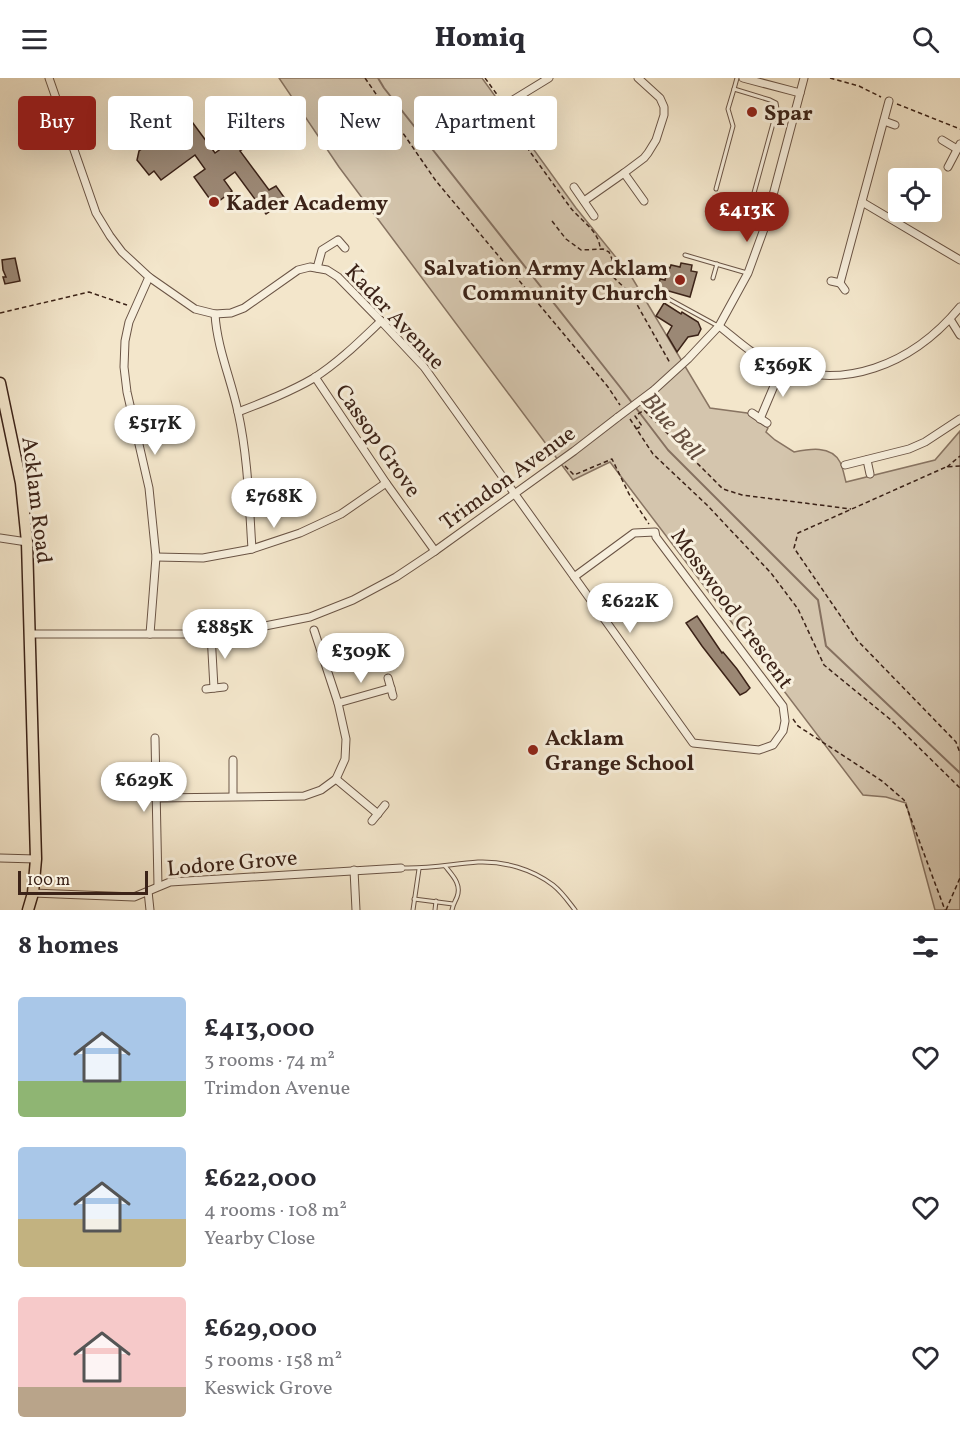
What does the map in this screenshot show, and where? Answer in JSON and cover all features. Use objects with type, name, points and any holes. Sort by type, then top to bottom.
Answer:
[{"type":"main road","name":"Acklam Road","points":[[0,383],[21,483],[27,542],[36,859],[33,893],[28,910]]},
{"type":"street","points":[[49,78],[96,213],[122,252],[149,277],[195,309],[215,314],[216,333],[238,412],[246,464],[252,549]]},
{"type":"street","points":[[520,96],[549,78]]},
{"type":"street","points":[[584,201],[648,153],[656,140],[664,115],[663,102],[638,78]]},
{"type":"street","points":[[743,78],[800,93]]},
{"type":"street","name":"Trimdon Avenue","points":[[30,634],[211,634],[255,628],[310,616],[353,600],[396,577],[561,461],[654,390],[675,372],[719,326],[748,273],[759,245],[804,78]]},
{"type":"street","points":[[840,283],[889,101]]},
{"type":"street","points":[[884,122],[895,125]]},
{"type":"street","points":[[942,140],[959,147],[948,166]]},
{"type":"street","points":[[624,173],[644,201]]},
{"type":"street","points":[[574,188],[594,216]]},
{"type":"street","points":[[862,202],[960,260]]},
{"type":"street","points":[[317,268],[322,250],[338,240],[345,248]]},
{"type":"street","name":"Kader Avenue","points":[[215,314],[231,313],[244,308],[298,270],[317,268],[327,270],[338,277],[424,367],[693,743],[759,750]]},
{"type":"street","points":[[149,277],[129,322],[124,341],[124,367],[127,392],[149,488],[156,557],[150,634]]},
{"type":"street","points":[[831,281],[840,283],[845,290]]},
{"type":"street","points":[[719,326],[762,358],[782,368],[830,376],[860,373],[896,360],[932,336],[960,307]]},
{"type":"street","points":[[950,319],[960,335]]},
{"type":"street","points":[[238,412],[275,398],[315,377],[347,354],[381,321]]},
{"type":"street","points":[[752,413],[764,421],[782,368]]},
{"type":"street","name":"Cassop Grove","points":[[315,377],[435,551]]},
{"type":"street","points":[[845,465],[895,454],[925,442],[960,419]]},
{"type":"street","points":[[867,460],[870,474]]},
{"type":"street","points":[[156,557],[203,558],[252,549],[300,533],[341,514],[386,483]]},
{"type":"street","name":"Mosswood Crescent","points":[[574,576],[634,533],[655,532],[656,537],[783,706],[785,721],[783,731],[773,745],[759,750]]},
{"type":"street","points":[[0,537],[27,542]]},
{"type":"street","points":[[156,798],[304,796],[321,790],[336,779],[345,759],[346,739],[338,703],[314,630]]},
{"type":"street","points":[[211,634],[210,689],[224,687]]},
{"type":"street","points":[[388,678],[393,696]]},
{"type":"street","points":[[338,703],[391,688]]},
{"type":"street","points":[[155,738],[158,886]]},
{"type":"street","points":[[232,796],[233,760]]},
{"type":"street","points":[[336,779],[378,814]]},
{"type":"street","points":[[372,821],[385,805]]},
{"type":"street","points":[[0,858],[36,859]]},
{"type":"street","name":"Lodore Grove","points":[[33,893],[134,897],[171,882],[401,868]]},
{"type":"street","points":[[354,870],[356,910]]},
{"type":"street","points":[[148,891],[150,910]]},
{"type":"lane","points":[[716,189],[733,126],[728,109],[736,78]]},
{"type":"lane","points":[[734,89],[776,103],[777,109],[754,193],[754,201],[759,206],[770,208]]},
{"type":"lane","points":[[684,255],[748,273]]},
{"type":"lane","points":[[713,278],[717,264]]},
{"type":"lane","points":[[665,297],[719,326]]},
{"type":"lane","points":[[401,868],[419,869],[479,862],[509,865],[525,870],[554,886],[575,910]]},
{"type":"lane","points":[[446,866],[458,884],[457,899],[452,910]]},
{"type":"lane","points":[[413,910],[419,869]]},
{"type":"lane","points":[[414,899],[453,904]]},
{"type":"lane","points":[[435,910],[436,901]]},
{"type":"path","points":[[365,78],[436,181],[608,387],[621,414]]},
{"type":"path","points":[[485,78],[510,113],[504,116],[572,210],[592,231],[599,241],[600,249]]},
{"type":"path","points":[[552,221],[566,239],[581,250],[600,249],[606,250],[611,255],[609,269],[611,274],[631,294],[675,372]]},
{"type":"path","points":[[0,313],[89,292],[134,308]]},
{"type":"path","points":[[636,429],[642,426],[635,417],[644,410],[723,489],[742,495],[852,509]]},
{"type":"path","points":[[630,420],[653,454],[707,505],[771,573],[798,609],[824,665],[891,720],[960,788]]},
{"type":"path","points":[[960,456],[946,467],[798,533],[794,548],[857,640],[956,742],[960,753]]},
{"type":"path","points":[[561,461],[574,476],[612,459],[629,494],[655,532]]},
{"type":"path","points":[[946,467],[960,466]]},
{"type":"path","points":[[783,706],[798,726],[882,781],[904,800],[946,910]]},
{"type":"path","points":[[946,910],[960,878]]},
{"type":"shaded area","points":[[279,78],[482,78],[495,96],[414,96],[414,150],[534,150],[576,208],[631,276],[710,408],[747,413],[768,428],[766,432],[775,440],[794,452],[819,450],[831,453],[840,462],[846,482],[935,460],[960,431],[960,910],[935,910],[906,803],[886,797],[863,795],[610,462],[573,480],[339,167],[328,150],[402,150],[402,96],[318,96],[318,136],[306,118],[306,96],[291,96]]},
{"type":"building","points":[[193,123],[205,139],[205,150],[213,150],[215,153],[219,150],[241,150],[269,190],[276,186],[286,200],[266,214],[235,172],[224,180],[232,191],[214,205],[194,177],[205,169],[195,155],[161,180],[154,171],[149,175],[137,160],[139,151],[193,150]]},
{"type":"building","points":[[15,258],[20,281],[5,284],[3,277],[6,277],[2,260]]},
{"type":"building","name":"Salvation Army Acklam Community Church","points":[[681,263],[692,265],[691,271],[697,272],[690,297],[658,288],[660,279],[665,280],[668,267],[670,268],[671,265],[680,267]]},
{"type":"building","points":[[664,303],[698,322],[701,329],[698,335],[688,337],[677,352],[667,335],[672,326],[656,316]]},
{"type":"building","points":[[697,616],[722,653],[750,688],[746,692],[740,695],[686,623]]},
{"type":"waterway","name":"Blue Bell","points":[[378,78],[668,450],[818,600],[826,646],[960,773]]},
{"type":"place","name":"Spar","points":[[752,112]]},
{"type":"place","name":"Kader Academy","points":[[214,202]]},
{"type":"place","name":"Salvation Army Acklam Community Church","points":[[680,280]]},
{"type":"place","name":"Acklam Grange School","points":[[533,750]]}]
